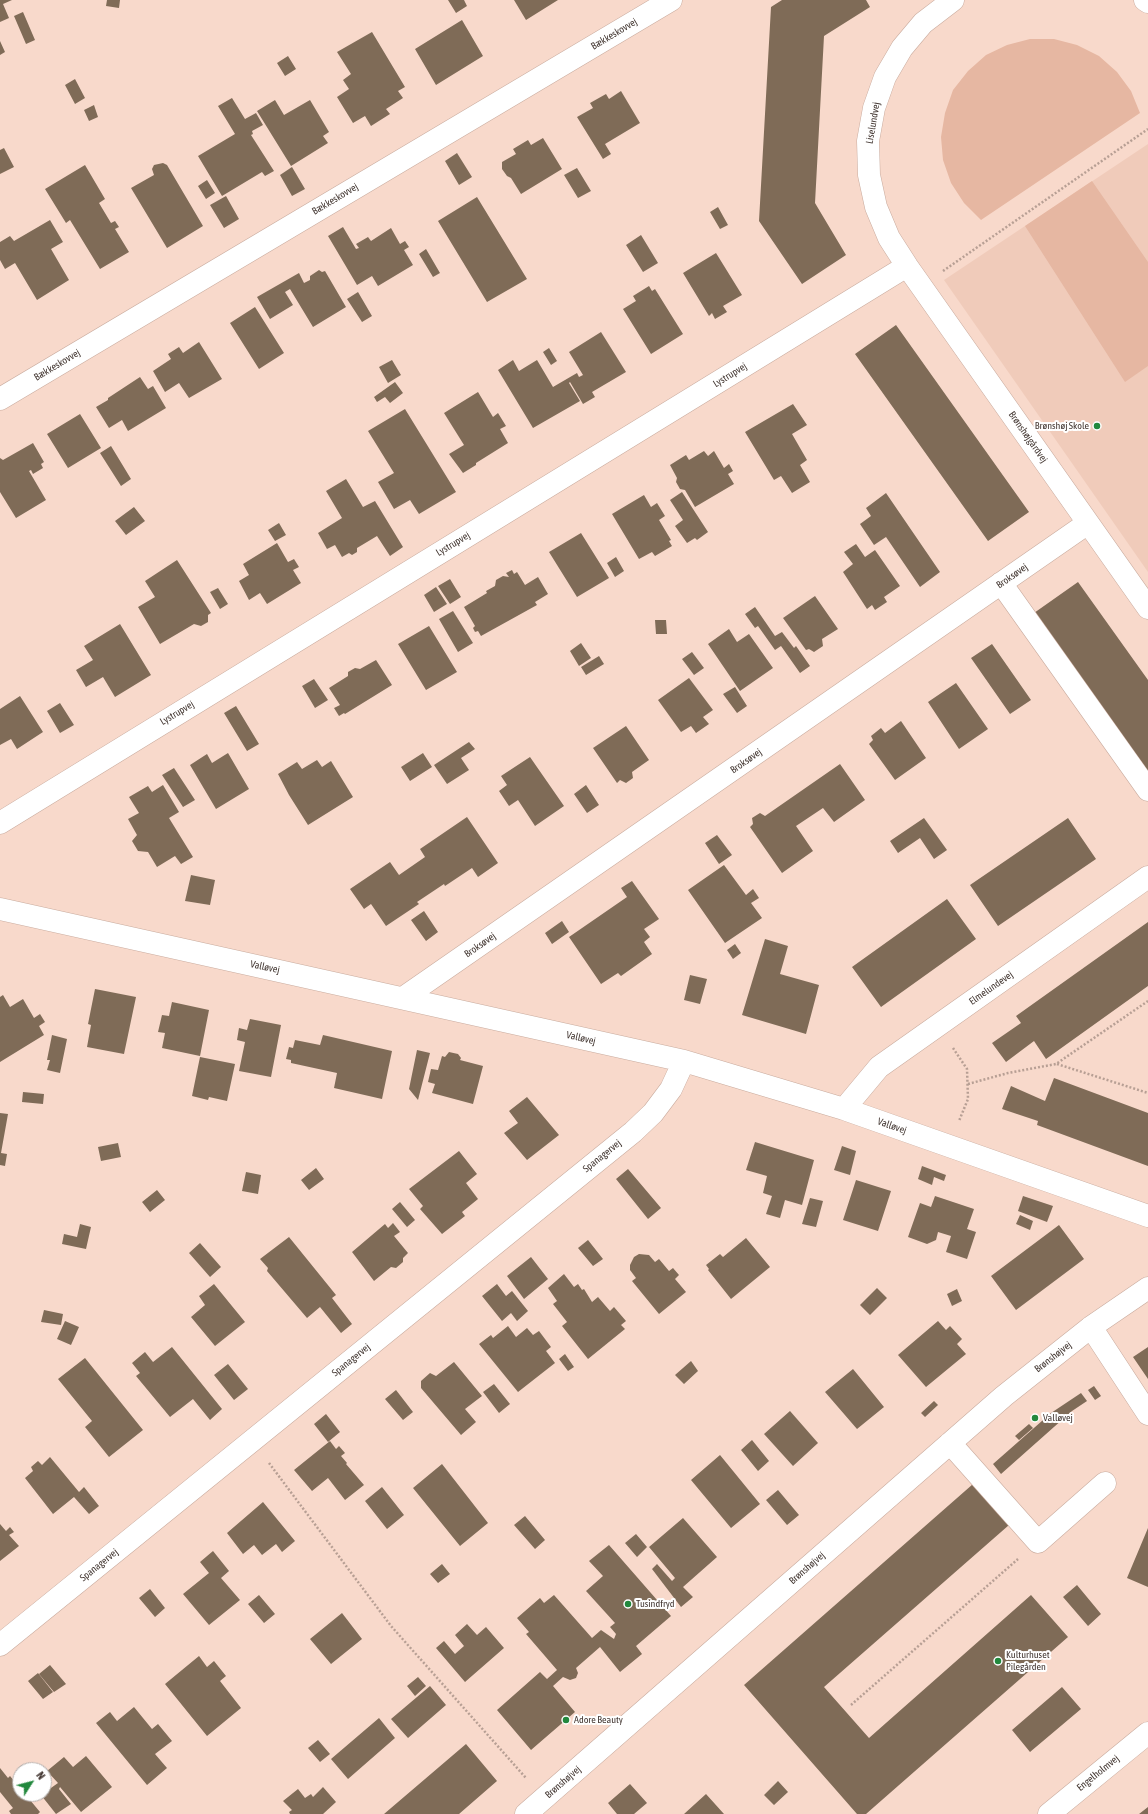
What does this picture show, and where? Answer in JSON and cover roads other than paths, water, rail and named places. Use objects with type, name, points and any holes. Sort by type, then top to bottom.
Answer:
[{"type":"street","name":"Bækkeskovvej","points":[[0,399],[671,0]]},
{"type":"street","name":"Liselundvej","points":[[907,266],[889,238],[876,207],[869,175],[868,141],[870,128],[874,108],[885,76],[902,48],[923,23],[950,1]]},
{"type":"street","name":"Brønshøjgårdvej","points":[[907,266],[1148,608]]},
{"type":"street","name":"Lystrupvej","points":[[0,823],[907,266]]},
{"type":"street","name":"Broksøvej","points":[[403,998],[1088,523]]},
{"type":"street","points":[[1001,583],[1148,790]]},
{"type":"street","name":"Elmelundevej","points":[[844,1109],[879,1067],[1148,877]]},
{"type":"street","name":"Valløvej","points":[[0,909],[684,1061],[844,1109],[1148,1216]]},
{"type":"street","name":"Spanagervej","points":[[0,1645],[633,1132],[653,1113],[671,1089],[684,1061]]},
{"type":"street","name":"Brønshøjvej","points":[[526,1814],[1004,1396],[1091,1327],[1148,1288]]},
{"type":"street","points":[[1091,1327],[1148,1414]]},
{"type":"street","points":[[950,1443],[1038,1542],[1105,1483]]},
{"type":"street","name":"Engelholmvej","points":[[1049,1814],[1148,1733]]},
{"type":"place","name":"Brønshøj Skole","points":[[1097,426]]},
{"type":"place","name":"Valløvej","points":[[1035,1418]]},
{"type":"place","name":"Tusindfryd","points":[[628,1604]]},
{"type":"place","name":"Kulturhuset Pilegården","points":[[998,1661]]},
{"type":"place","name":"Adore Beauty","points":[[566,1720]]}]
